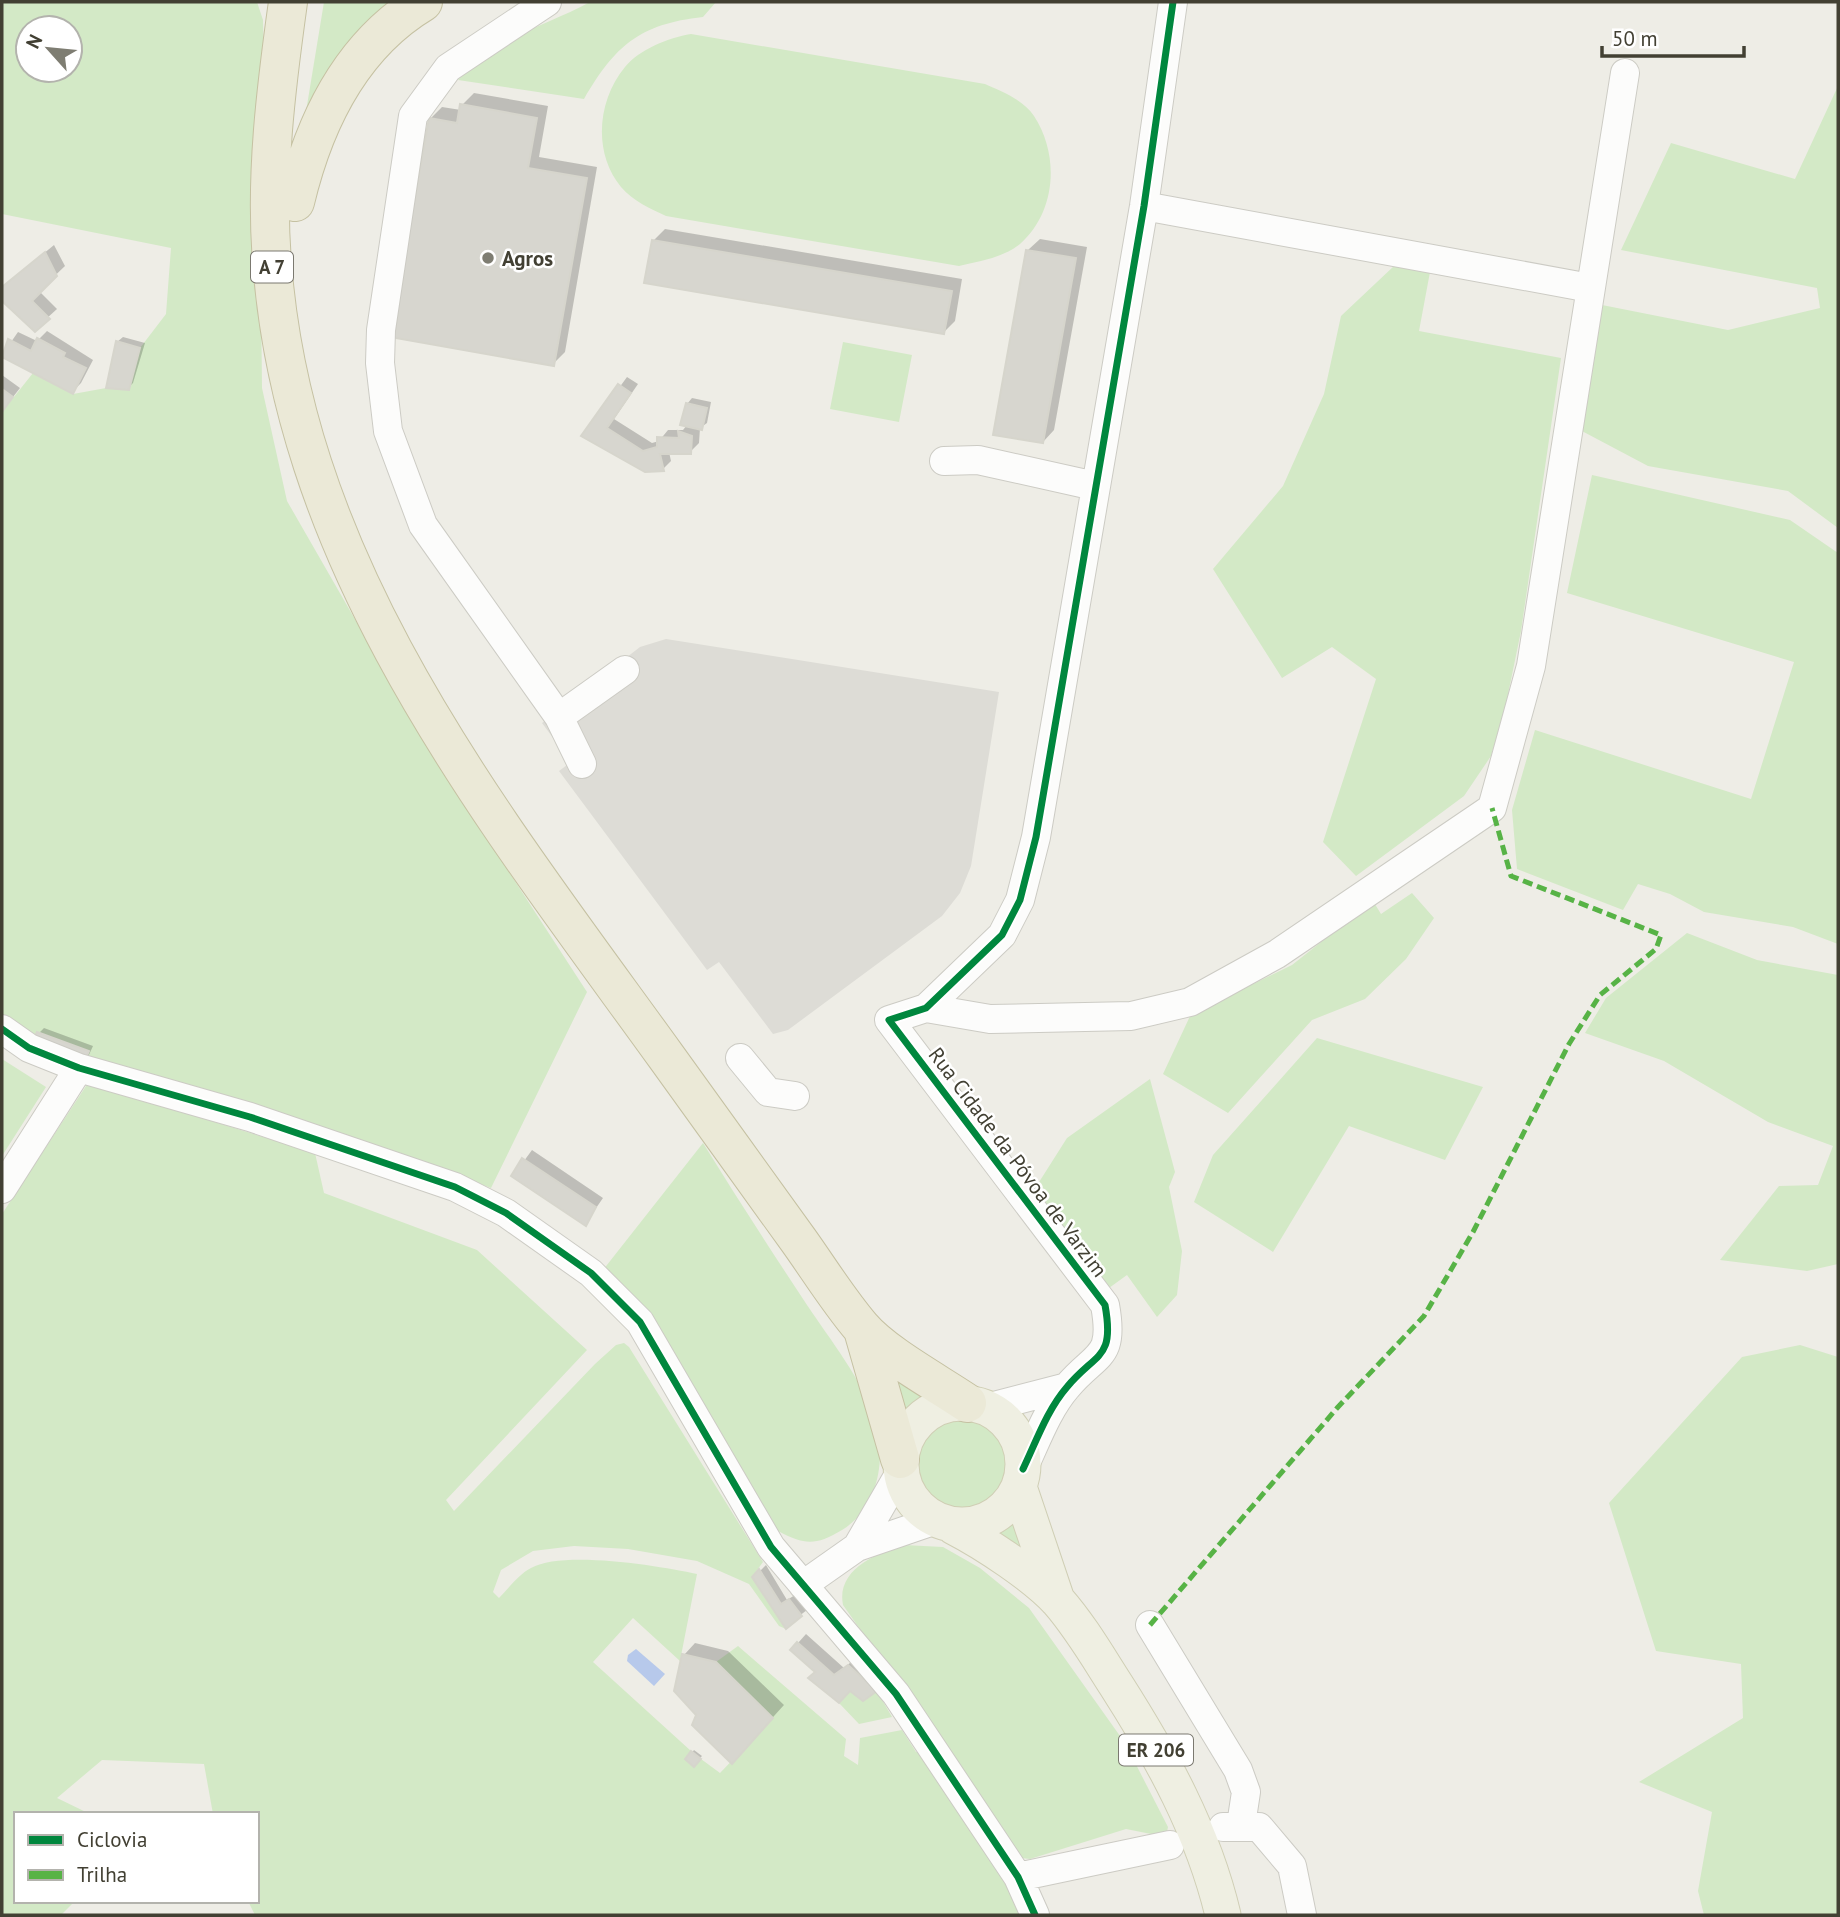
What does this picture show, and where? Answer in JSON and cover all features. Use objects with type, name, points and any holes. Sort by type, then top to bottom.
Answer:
[{"type":"highway","points":[[270,2],[279,64]]},
{"type":"highway","name":"A 7","points":[[288,2],[279,64],[270,166],[270,225],[275,297],[287,375],[300,428],[336,523]]},
{"type":"highway","name":"A 7","points":[[309,2],[297,96],[295,202],[310,380],[336,523]]},
{"type":"highway","points":[[295,202],[313,140],[345,78],[376,38],[423,2]]},
{"type":"highway","points":[[336,523],[388,643],[411,687],[459,763],[863,1330],[900,1465]]},
{"type":"highway","points":[[863,1330],[977,1405]]},
{"type":"main road","points":[[948,1405],[977,1405],[1002,1418],[1014,1433],[1021,1478],[1057,1600],[977,1539],[945,1523],[911,1497],[900,1465],[907,1435],[930,1412],[948,1405]]},
{"type":"main road","points":[[945,1523],[967,1526],[995,1517],[1008,1505],[1021,1478]]},
{"type":"main road","name":"ER 206","points":[[1057,1600],[1108,1672],[1172,1778],[1208,1861],[1223,1915]]},
{"type":"street","points":[[547,2],[448,68],[413,116],[381,330],[380,363],[388,431],[424,525],[559,717],[582,764]]},
{"type":"street","points":[[926,1008],[1002,935],[1020,900],[1036,837],[1144,206],[1174,2]]},
{"type":"street","points":[[926,1008],[990,1019],[1131,1016],[1190,1002],[1277,954],[1492,808],[1531,666],[1625,73]]},
{"type":"street","points":[[1144,206],[1590,288]]},
{"type":"street","points":[[944,461],[978,460],[1095,486]]},
{"type":"street","points":[[559,717],[625,670]]},
{"type":"street","name":"Rua Cidade da Póvoa de Varzim","points":[[926,1008],[889,1020],[1105,1305],[1110,1331],[1100,1358],[1067,1387],[1047,1418],[1021,1478]]},
{"type":"street","points":[[2,1029],[29,1048],[79,1068],[250,1117],[442,1182],[506,1213],[591,1273],[640,1322],[771,1547],[896,1694],[1018,1877],[1035,1915]]},
{"type":"street","points":[[740,1058],[768,1092],[795,1096]]},
{"type":"street","points":[[2,1189],[79,1068]]},
{"type":"street","points":[[977,1405],[1067,1387]]},
{"type":"street","points":[[857,1547],[900,1465]]},
{"type":"street","points":[[803,1584],[857,1547],[945,1523]]},
{"type":"street","points":[[1150,1625],[1238,1770],[1247,1791],[1232,1826],[1259,1827],[1292,1866],[1301,1915]]},
{"type":"street","points":[[1018,1877],[1098,1863],[1170,1845]]},
{"type":"green space","points":[[2,2],[257,2],[263,20],[264,61],[259,111],[262,388],[287,501],[433,755],[587,992],[491,1188],[442,1169],[31,1044],[2,1019],[2,412],[33,373],[73,394],[106,388],[129,390],[140,348],[166,314],[171,248],[2,214]]},
{"type":"green space","points":[[324,2],[405,2],[301,142]]},
{"type":"green space","points":[[590,2],[716,2],[703,17],[662,25],[631,41],[607,65],[584,99],[458,80],[471,66],[502,44]]},
{"type":"green space","points":[[691,34],[985,84],[1005,93],[1030,110],[1048,148],[1050,183],[1041,216],[1032,231],[1013,249],[959,266],[666,216],[648,207],[626,192],[612,173],[603,143],[604,111],[616,81],[631,61],[655,45]]},
{"type":"green space","points":[[1838,86],[1838,528],[1788,491],[1648,466],[1580,430],[1602,305],[1728,330],[1820,308],[1817,288],[1621,250],[1671,143],[1795,179]]},
{"type":"green space","points":[[1394,266],[1430,272],[1419,331],[1561,358],[1521,631],[1506,704],[1491,756],[1464,796],[1356,876],[1323,842],[1376,679],[1332,647],[1282,678],[1213,569],[1283,486],[1324,394],[1341,316]]},
{"type":"green space","points":[[843,342],[912,355],[899,422],[830,409]]},
{"type":"green space","points":[[1592,475],[1790,520],[1838,553],[1838,944],[1793,927],[1704,912],[1670,894],[1638,884],[1623,910],[1517,869],[1512,810],[1535,730],[1751,799],[1794,662],[1567,593]]},
{"type":"green space","points":[[1412,893],[1434,918],[1406,959],[1365,999],[1312,1020],[1228,1113],[1163,1074],[1191,1014],[1292,965],[1373,901],[1381,914]]},
{"type":"green space","points":[[1687,933],[1757,960],[1838,975],[1838,1264],[1807,1271],[1720,1260],[1779,1186],[1818,1185],[1833,1146],[1768,1122],[1664,1061],[1585,1033],[1606,998]]},
{"type":"green space","points":[[1317,1038],[1483,1087],[1445,1160],[1349,1126],[1273,1252],[1194,1202],[1213,1155]]},
{"type":"green space","points":[[2,1059],[46,1087],[2,1156]]},
{"type":"green space","points":[[1150,1079],[1175,1172],[1169,1187],[1182,1251],[1177,1295],[1157,1317],[1127,1275],[1109,1288],[1034,1190],[1067,1138]]},
{"type":"green space","points":[[88,1083],[315,1153],[324,1193],[477,1250],[587,1350],[446,1500],[454,1511],[595,1364],[616,1345],[624,1343],[763,1562],[752,1577],[786,1629],[779,1626],[749,1584],[697,1561],[628,1549],[574,1546],[533,1551],[501,1570],[493,1592],[499,1598],[518,1577],[531,1568],[565,1560],[612,1561],[697,1574],[680,1661],[633,1618],[593,1662],[691,1751],[685,1759],[694,1767],[701,1759],[720,1773],[773,1718],[716,1662],[738,1646],[846,1739],[844,1756],[858,1765],[860,1738],[902,1730],[916,1752],[925,1753],[1005,1879],[1022,1915],[255,1915],[249,1903],[259,1903],[259,1812],[213,1812],[204,1764],[102,1760],[57,1798],[86,1812],[14,1812],[14,1903],[73,1903],[61,1915],[2,1915],[2,1214]]},
{"type":"green space","points":[[703,1143],[845,1361],[875,1420],[880,1451],[871,1496],[854,1521],[824,1539],[803,1541],[778,1531],[603,1270]]},
{"type":"green space","points":[[1800,1345],[1838,1357],[1838,1915],[1704,1915],[1698,1891],[1712,1812],[1639,1782],[1743,1718],[1741,1664],[1656,1651],[1609,1503],[1742,1357]]},
{"type":"green space","points":[[877,1351],[934,1394],[913,1404],[899,1418]]},
{"type":"green space","points":[[961,1415],[980,1418],[995,1429],[1006,1444],[1009,1463],[1006,1482],[995,1497],[980,1508],[961,1511],[942,1508],[927,1497],[916,1482],[913,1463],[916,1444],[927,1429],[942,1418]]},
{"type":"green space","points":[[1020,1513],[1040,1573],[988,1539],[1005,1530]]},
{"type":"green space","points":[[904,1545],[943,1547],[980,1568],[1029,1608],[1125,1743],[1168,1827],[1166,1837],[1126,1829],[1030,1859],[1021,1858],[843,1605],[842,1593],[846,1582],[860,1565]]},
{"type":"green space","points":[[850,1691],[863,1700],[877,1691],[892,1717],[859,1724],[839,1703]]},
{"type":"shaded area","points":[[666,639],[999,692],[971,866],[960,893],[942,916],[788,1030],[773,1034],[719,962],[707,970],[559,771],[571,762],[542,723],[640,647]]},
{"type":"water","points":[[636,1649],[665,1674],[654,1686],[627,1661],[628,1655]]},
{"type":"building","name":"Agros","points":[[460,104],[537,118],[528,168],[587,178],[554,366],[390,337],[429,118],[457,123]]},
{"type":"building","points":[[652,240],[952,291],[944,334],[644,283]]},
{"type":"building","points":[[1026,250],[1076,258],[1043,443],[993,435]]},
{"type":"building","points":[[45,252],[57,276],[32,301],[50,319],[35,332],[2,301],[2,287]]},
{"type":"building","points":[[37,338],[65,353],[63,357],[86,368],[73,394],[2,357],[8,339],[31,351]]},
{"type":"building","points":[[116,341],[140,348],[129,390],[106,388]]},
{"type":"building","points":[[618,384],[631,393],[607,428],[643,451],[657,447],[657,437],[679,438],[678,431],[692,436],[691,454],[660,454],[664,471],[645,472],[581,436]]},
{"type":"building","points":[[2,389],[13,397],[2,412]]},
{"type":"building","points":[[686,403],[707,408],[702,430],[680,425]]},
{"type":"building","points":[[37,1032],[89,1051],[83,1065],[31,1044]]},
{"type":"building","points":[[522,1158],[596,1207],[586,1226],[511,1176]]},
{"type":"building","points":[[759,1569],[781,1604],[789,1599],[802,1616],[786,1629],[752,1577]]},
{"type":"building","points":[[797,1642],[834,1675],[848,1665],[877,1691],[863,1701],[850,1691],[839,1703],[808,1678],[815,1672],[790,1650]]},
{"type":"building","points":[[682,1654],[716,1662],[773,1718],[732,1764],[692,1725],[696,1715],[674,1691]]},
{"type":"building","points":[[691,1751],[701,1759],[694,1767],[685,1759]]},
{"type":"marked path","points":[[1150,1625],[1338,1407],[1424,1316],[1473,1232],[1569,1044],[1600,995],[1656,949],[1661,935],[1511,876],[1492,808]]},
{"type":"cycle path","points":[[1023,1469],[1060,1396],[1101,1354],[1107,1336],[1105,1305],[889,1020],[926,1008],[1002,935],[1020,900],[1036,837],[1144,206],[1173,2]]},
{"type":"cycle path","points":[[2,1029],[29,1048],[79,1068],[250,1117],[455,1187],[506,1213],[591,1273],[640,1322],[771,1547],[896,1694],[1018,1877],[1035,1915]]},
{"type":"place","name":"Agros","points":[[488,258]]}]
